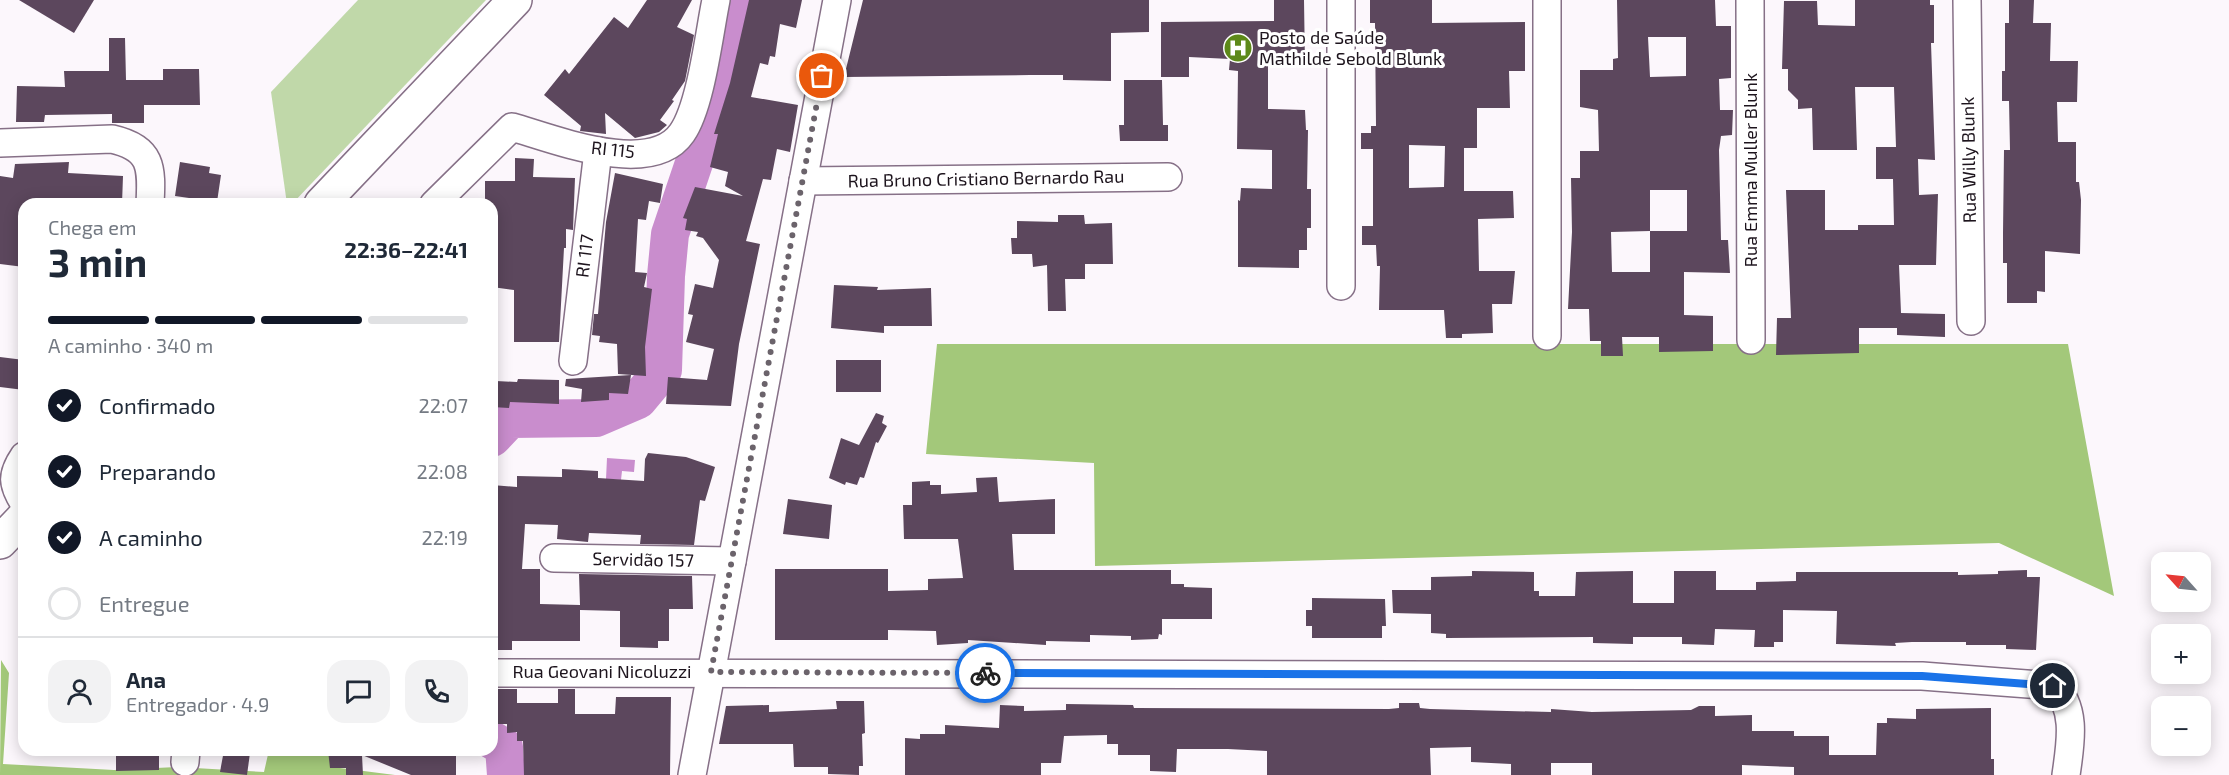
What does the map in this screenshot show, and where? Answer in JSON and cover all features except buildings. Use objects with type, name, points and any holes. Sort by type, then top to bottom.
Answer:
[{"type":"highway","points":[[327,198],[515,0]]},
{"type":"highway","points":[[0,542],[18,523]]},
{"type":"street","name":"RI 115","points":[[440,198],[513,127],[598,151],[655,153],[670,145],[682,134],[690,117],[716,0]]},
{"type":"street","points":[[692,775],[837,0]]},
{"type":"street","points":[[1341,0],[1341,286]]},
{"type":"street","points":[[1547,0],[1547,336]]},
{"type":"street","name":"Rua Emma Muller Blunk","points":[[1750,0],[1752,340]]},
{"type":"street","name":"Rua Willy Blunk","points":[[1966,0],[1971,321]]},
{"type":"street","points":[[0,143],[112,139],[130,143],[145,154],[151,178],[150,198]]},
{"type":"street","name":"RI 117","points":[[573,361],[598,151]]},
{"type":"street","name":"Rua Bruno Cristiano Bernardo Rau","points":[[803,181],[1168,177]]},
{"type":"street","points":[[18,467],[13,477],[14,487],[18,493]]},
{"type":"street","name":"Servidão 157","points":[[554,558],[732,561]]},
{"type":"street","name":"Rua Geovani Nicoluzzi","points":[[498,673],[1922,676],[2053,686],[2063,694],[2070,719],[2066,775]]},
{"type":"green space","points":[[358,0],[486,0],[298,198],[286,198],[271,92]]},
{"type":"green space","points":[[937,344],[2068,344],[2114,596],[1999,543],[1095,566],[1094,463],[926,454]]},
{"type":"green space","points":[[1,660],[9,673],[3,764],[114,770],[177,767],[264,772],[268,756],[337,756],[340,768],[395,775],[0,775]]},
{"type":"shaded area","points":[[607,458],[635,460],[634,472],[622,471],[621,480],[606,479]]},
{"type":"waterway","points":[[498,432],[510,419],[596,418],[638,400],[663,370],[666,276],[670,234],[717,95],[715,66],[736,26],[738,0]]},
{"type":"waterway","points":[[498,744],[504,747],[506,775]]},
{"type":"way so far","points":[[822,76],[711,672],[985,673]]},
{"type":"place","name":"Posto de Saúde Mathilde Sebold Blunk","points":[[1238,48]]},
{"type":"route","points":[[985,673],[1922,676],[2053,686]]}]
